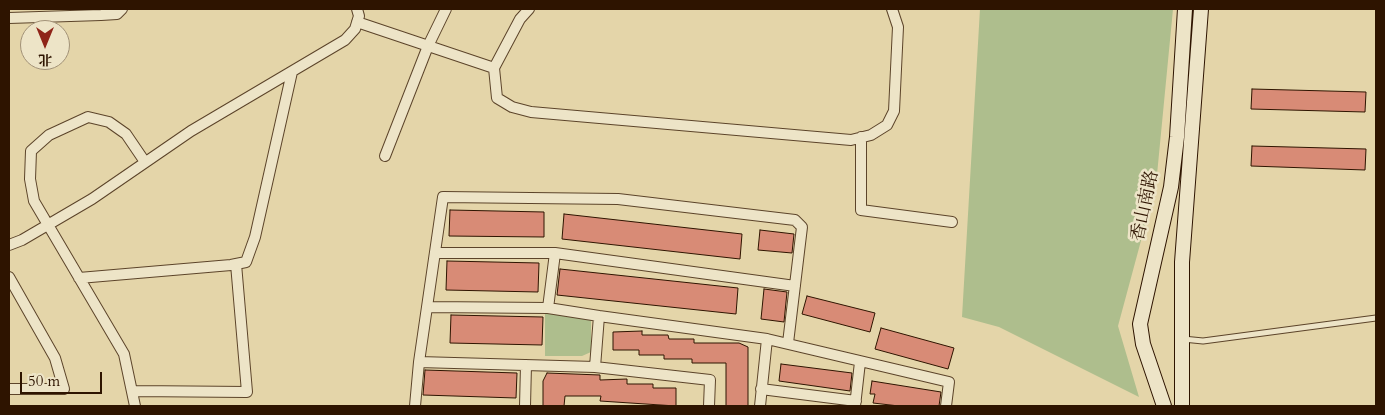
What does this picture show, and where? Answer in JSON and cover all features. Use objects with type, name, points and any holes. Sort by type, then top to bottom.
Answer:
[{"type":"main road","name":"香山南路","points":[[1164,406],[1143,344],[1140,324],[1170,187],[1177,137],[1185,9]]},
{"type":"main road","name":"香山南路","points":[[1182,406],[1182,262],[1185,202],[1201,9]]},
{"type":"street","points":[[9,18],[100,16],[117,14],[122,9]]},
{"type":"street","points":[[9,245],[92,199],[191,131],[345,40],[355,29],[357,9]]},
{"type":"street","points":[[385,156],[428,46],[446,9]]},
{"type":"street","points":[[529,9],[520,19],[494,68],[497,98],[512,108],[531,112],[851,140],[871,135],[887,125],[894,111],[898,9]]},
{"type":"street","points":[[892,9],[898,27]]},
{"type":"street","points":[[357,22],[494,68]]},
{"type":"street","points":[[79,278],[246,262],[255,237],[292,72]]},
{"type":"street","points":[[135,406],[124,354],[34,202],[30,178],[31,151],[49,135],[88,117],[109,122],[126,134],[145,162]]},
{"type":"street","points":[[861,137],[861,210],[952,222]]},
{"type":"street","points":[[415,406],[418,362],[443,197],[618,198],[795,220],[802,227],[788,343]]},
{"type":"street","points":[[548,308],[555,252]]},
{"type":"street","points":[[435,254],[555,252],[795,286]]},
{"type":"street","points":[[133,390],[247,392],[236,264]]},
{"type":"street","points":[[9,277],[55,358],[64,389],[9,389]]},
{"type":"street","points":[[427,307],[548,308],[788,343],[860,362],[949,382],[946,406]]},
{"type":"street","points":[[595,367],[599,316]]},
{"type":"street","points":[[760,406],[766,339]]},
{"type":"street","points":[[418,362],[595,367],[710,380],[709,406]]},
{"type":"street","points":[[761,389],[855,404],[860,362]]},
{"type":"street","points":[[525,406],[526,365]]},
{"type":"lane","points":[[1183,339],[1203,340],[1376,318]]},
{"type":"green space","points":[[980,9],[1173,9],[1156,185],[1118,326],[1139,397],[999,327],[962,317]]},
{"type":"green space","points":[[545,311],[591,314],[591,352],[582,356],[545,356]]},
{"type":"building","points":[[1252,89],[1366,92],[1365,112],[1251,109]]},
{"type":"building","points":[[1252,146],[1366,149],[1365,170],[1251,166]]},
{"type":"building","points":[[450,210],[544,212],[544,237],[449,236]]},
{"type":"building","points":[[564,214],[742,234],[740,259],[562,239]]},
{"type":"building","points":[[760,230],[794,234],[792,253],[758,250]]},
{"type":"building","points":[[447,261],[539,263],[538,292],[446,290]]},
{"type":"building","points":[[560,269],[738,288],[736,314],[557,295]]},
{"type":"building","points":[[764,289],[787,292],[784,322],[761,319]]},
{"type":"building","points":[[807,296],[875,313],[870,332],[802,314]]},
{"type":"building","points":[[451,315],[543,317],[542,345],[450,343]]},
{"type":"building","points":[[881,328],[954,348],[948,369],[875,349]]},
{"type":"building","points":[[642,331],[642,335],[668,335],[669,339],[694,339],[694,343],[739,343],[748,347],[748,406],[726,406],[726,363],[692,363],[692,359],[664,359],[664,355],[639,355],[639,350],[613,350],[613,332]]},
{"type":"building","points":[[781,364],[852,373],[850,391],[779,381]]},
{"type":"building","points":[[425,370],[517,373],[516,398],[423,395]]},
{"type":"building","points":[[547,373],[600,375],[600,380],[627,379],[627,384],[653,384],[653,388],[676,388],[676,406],[600,401],[601,396],[565,396],[564,406],[543,406],[543,381]]},
{"type":"building","points":[[872,381],[941,392],[939,406],[899,406],[873,403],[875,394],[870,394]]}]
